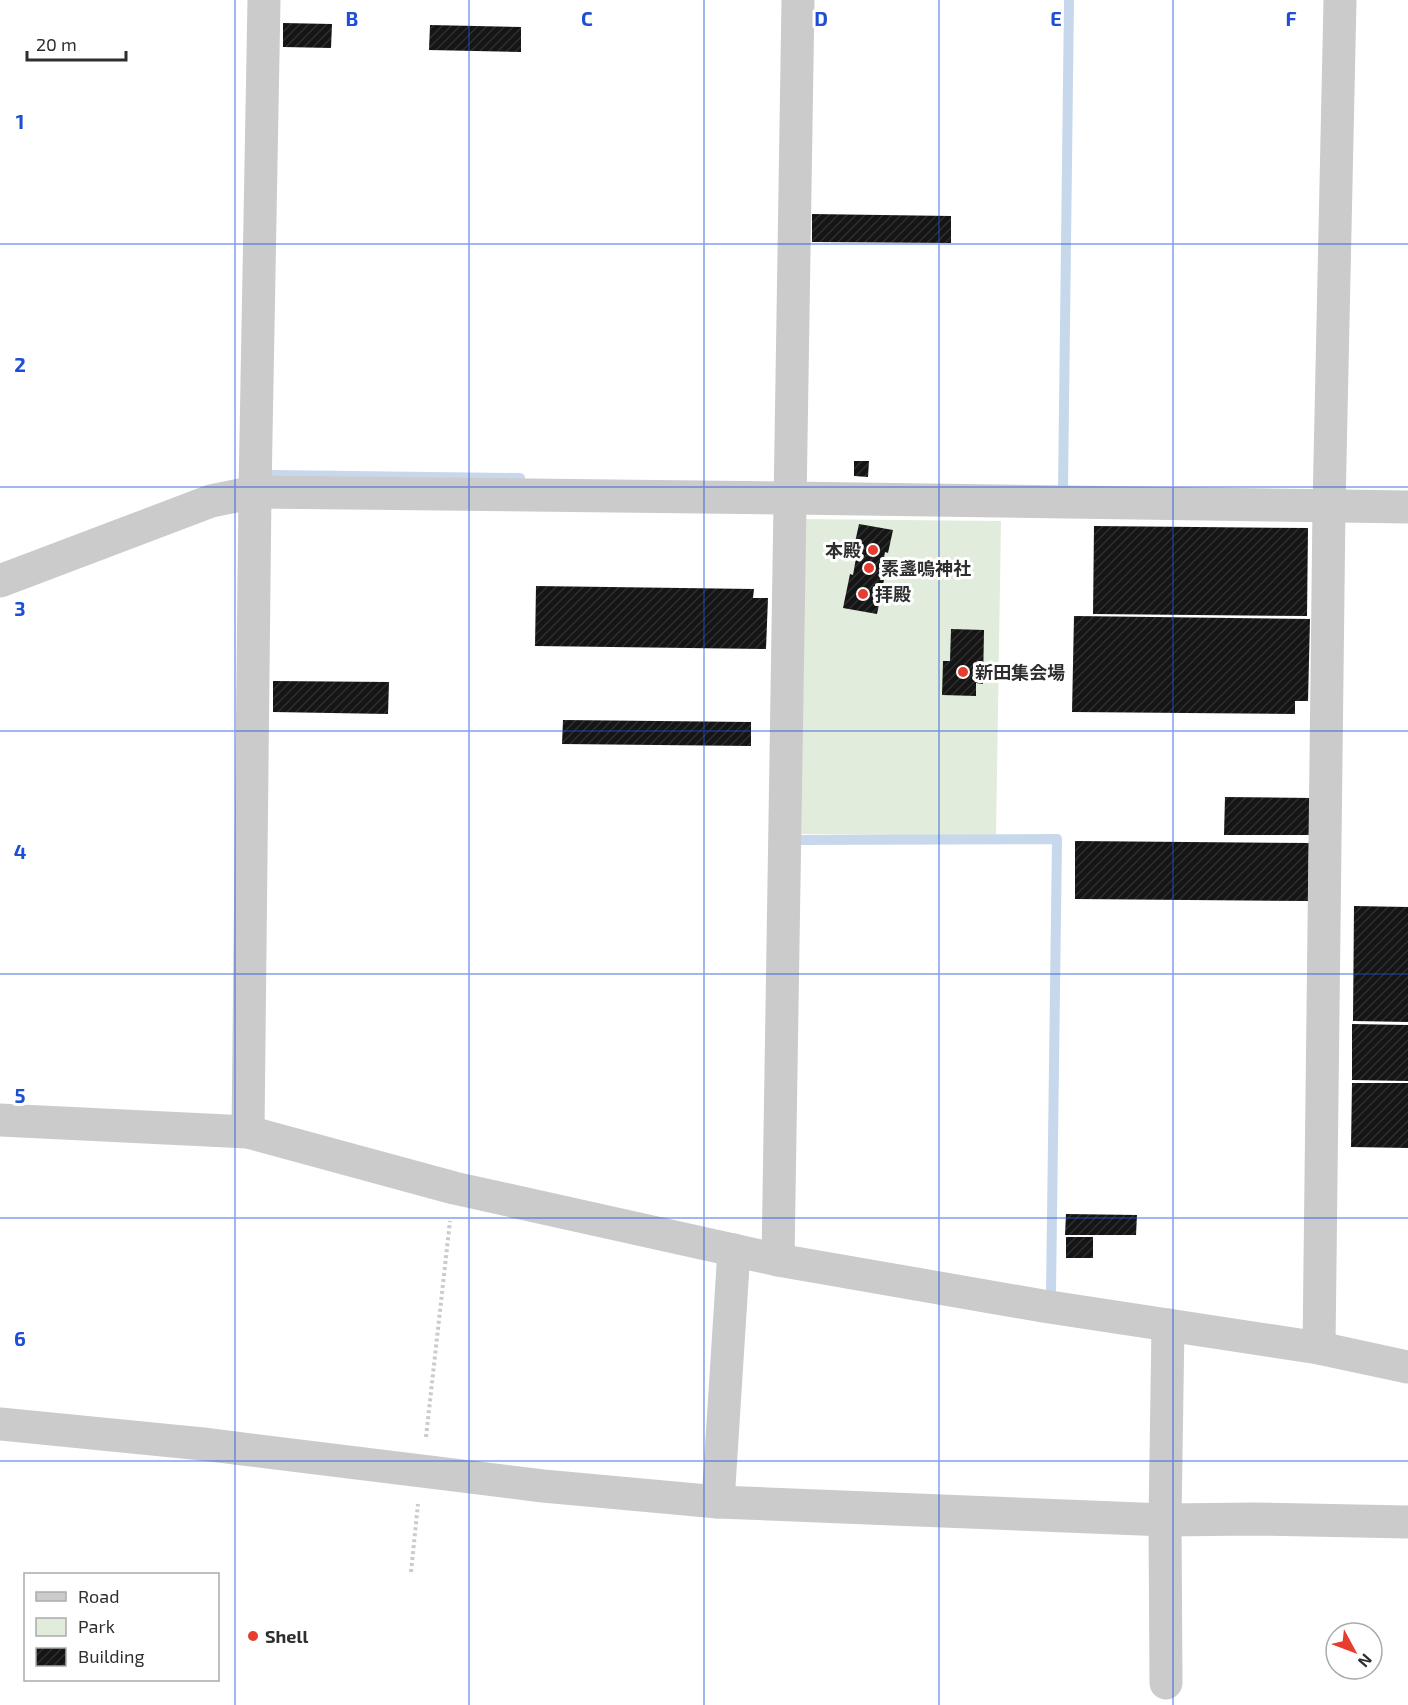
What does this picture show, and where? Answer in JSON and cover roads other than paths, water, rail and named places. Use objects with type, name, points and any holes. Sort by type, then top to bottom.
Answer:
[{"type":"street","points":[[248,1132],[255,492],[264,0]]},
{"type":"street","points":[[778,1260],[798,0]]},
{"type":"street","points":[[1319,1348],[1329,507],[1340,0]]},
{"type":"street","points":[[0,581],[211,501],[255,492],[1408,507]]},
{"type":"street","points":[[0,1119],[248,1132],[454,1188],[778,1260],[1043,1306],[1319,1348],[1408,1367]]},
{"type":"street","points":[[718,1502],[734,1250]]},
{"type":"street","points":[[1166,1683],[1165,1520],[1168,1325]]},
{"type":"street","points":[[0,1424],[203,1444],[543,1486],[718,1502],[1165,1520],[1408,1522]]},
{"type":"waterway","points":[[1063,489],[1069,0]]},
{"type":"waterway","points":[[273,475],[520,478]]},
{"type":"waterway","points":[[801,840],[1057,839],[1051,1292]]},
{"type":"place","name":"本殿","points":[[873,550]]},
{"type":"place","name":"素盞嗚神社","points":[[869,568]]},
{"type":"place","name":"拝殿","points":[[863,594]]},
{"type":"place","name":"新田集会場","points":[[963,672]]},
{"type":"place","name":"Shell","points":[[253,1636]]}]
